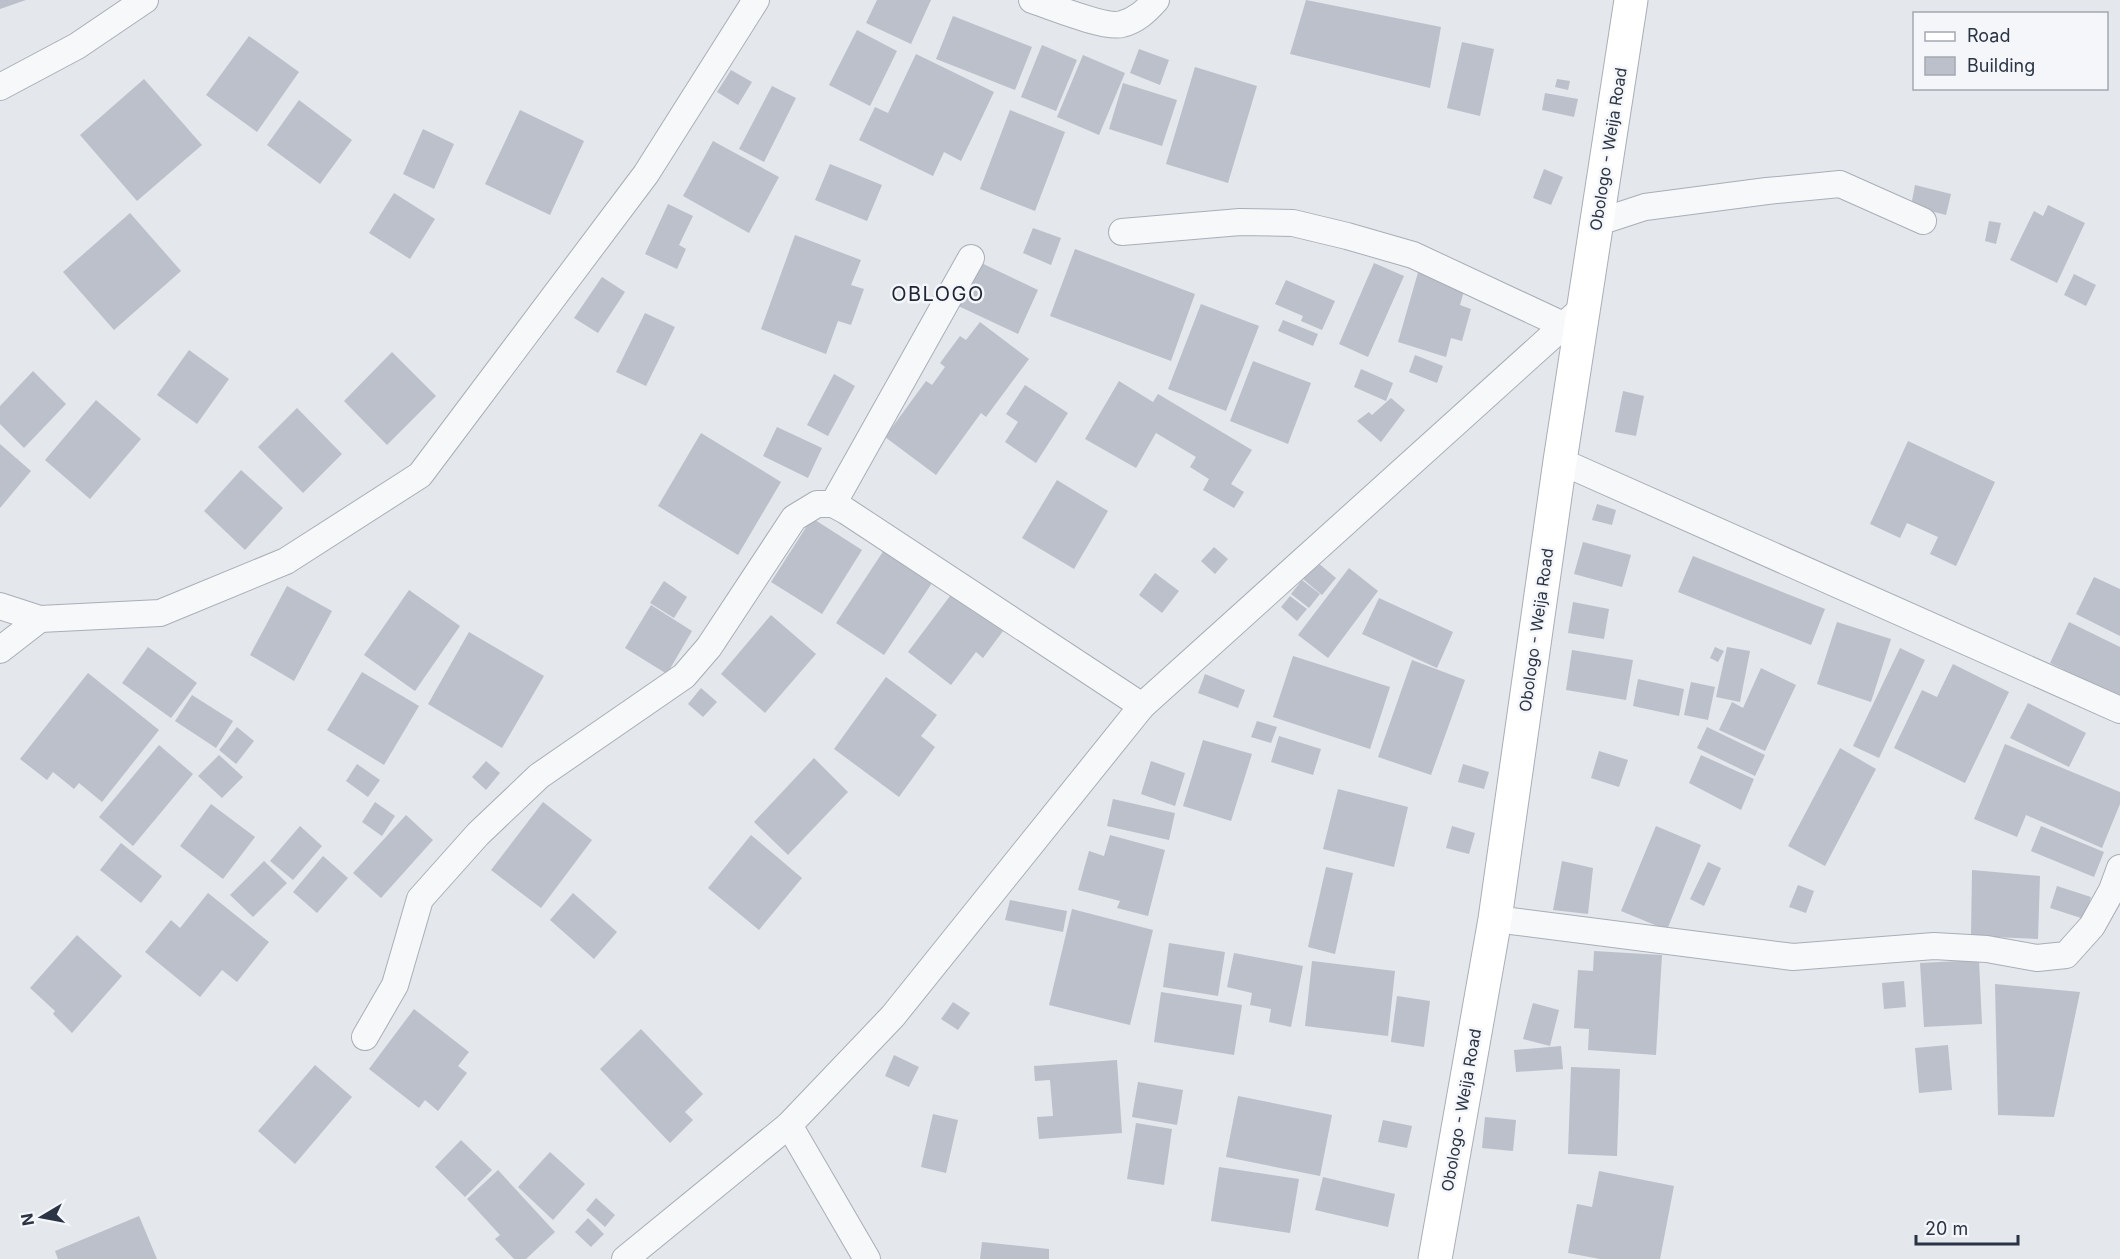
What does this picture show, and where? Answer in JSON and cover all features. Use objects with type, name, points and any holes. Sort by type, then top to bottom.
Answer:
[{"type":"street","points":[[0,87],[76,46],[145,0]]},
{"type":"street","points":[[0,606],[40,619],[159,613],[286,561],[420,475],[646,174],[756,0]]},
{"type":"street","points":[[1032,0],[1101,23],[1120,25],[1141,16],[1156,0]]},
{"type":"street","name":"Obologo - Weija Road","points":[[1436,1259],[1495,919],[1560,461],[1573,316],[1596,224],[1631,0]]},
{"type":"street","points":[[1596,224],[1645,207],[1840,184],[1923,221]]},
{"type":"street","points":[[625,1259],[789,1125],[893,1016],[1142,706],[1573,316],[1413,255],[1293,223],[1240,222],[1122,232]]},
{"type":"street","points":[[833,504],[972,258]]},
{"type":"street","points":[[1560,461],[2120,710]]},
{"type":"street","points":[[365,1037],[395,985],[420,899],[478,834],[539,776],[684,676],[709,647],[794,518],[817,504],[833,504],[1142,706]]},
{"type":"street","points":[[0,650],[40,619]]},
{"type":"street","points":[[1495,919],[1793,957],[1934,946],[1987,949],[2037,958],[2066,955],[2092,926],[2112,890],[2120,868]]},
{"type":"street","points":[[789,1125],[867,1259]]},
{"type":"building","points":[[0,0],[26,0],[0,9]]},
{"type":"building","points":[[877,0],[931,0],[911,44],[866,23]]},
{"type":"building","points":[[1306,0],[1441,27],[1430,88],[1290,54]]},
{"type":"building","points":[[953,16],[1032,47],[1015,90],[936,59]]},
{"type":"building","points":[[857,30],[897,51],[870,106],[829,85]]},
{"type":"building","points":[[249,36],[299,72],[257,132],[206,95]]},
{"type":"building","points":[[1462,42],[1494,49],[1480,116],[1447,108]]},
{"type":"building","points":[[1042,45],[1077,60],[1056,111],[1021,97]]},
{"type":"building","points":[[1139,49],[1169,60],[1160,85],[1130,73]]},
{"type":"building","points":[[916,54],[994,92],[961,161],[944,152],[933,176],[859,140],[875,107],[888,113]]},
{"type":"building","points":[[1083,55],[1125,73],[1099,135],[1057,117]]},
{"type":"building","points":[[1195,67],[1257,86],[1228,183],[1166,164]]},
{"type":"building","points":[[731,70],[752,82],[738,105],[717,92]]},
{"type":"building","points":[[144,79],[202,145],[137,201],[80,135]]},
{"type":"building","points":[[1557,79],[1570,81],[1568,90],[1555,87]]},
{"type":"building","points":[[1123,83],[1177,100],[1162,146],[1109,129]]},
{"type":"building","points":[[772,86],[796,98],[764,162],[739,149]]},
{"type":"building","points":[[1545,93],[1578,99],[1574,117],[1542,110]]},
{"type":"building","points":[[299,100],[352,140],[320,184],[267,145]]},
{"type":"building","points":[[520,110],[584,141],[550,215],[485,184]]},
{"type":"building","points":[[1010,110],[1065,132],[1035,211],[980,189]]},
{"type":"building","points":[[423,129],[454,144],[434,189],[403,174]]},
{"type":"building","points":[[713,141],[779,177],[749,233],[683,196]]},
{"type":"building","points":[[830,164],[882,185],[867,221],[815,200]]},
{"type":"building","points":[[1544,169],[1563,177],[1551,205],[1533,198]]},
{"type":"building","points":[[1915,185],[1951,194],[1946,215],[1911,206]]},
{"type":"building","points":[[394,193],[435,219],[410,259],[369,233]]},
{"type":"building","points":[[668,204],[693,216],[679,245],[686,249],[677,269],[645,254]]},
{"type":"building","points":[[2048,205],[2085,223],[2057,283],[2010,260],[2034,211],[2043,216]]},
{"type":"building","points":[[130,213],[181,271],[114,330],[63,272]]},
{"type":"building","points":[[1989,221],[2001,223],[1996,244],[1985,241]]},
{"type":"building","points":[[1033,228],[1061,238],[1051,265],[1023,253]]},
{"type":"building","points":[[795,235],[861,260],[851,285],[864,289],[851,325],[838,321],[826,354],[761,329]]},
{"type":"building","points":[[1075,249],[1195,294],[1171,361],[1050,316]]},
{"type":"building","points":[[973,259],[1038,290],[1018,334],[952,303]]},
{"type":"building","points":[[1374,263],[1404,276],[1368,357],[1339,344]]},
{"type":"building","points":[[1419,269],[1466,284],[1460,305],[1471,309],[1462,341],[1451,338],[1446,357],[1398,342]]},
{"type":"building","points":[[2074,274],[2096,285],[2086,306],[2064,295]]},
{"type":"building","points":[[602,277],[625,292],[598,333],[574,318]]},
{"type":"building","points":[[1286,280],[1335,301],[1322,330],[1301,321],[1303,316],[1275,304]]},
{"type":"building","points":[[1201,304],[1259,326],[1226,411],[1168,389]]},
{"type":"building","points":[[645,313],[675,327],[646,386],[616,372]]},
{"type":"building","points":[[1283,320],[1318,334],[1313,346],[1278,331]]},
{"type":"building","points":[[980,322],[1029,359],[986,417],[981,413],[936,475],[885,437],[926,381],[932,385],[945,367],[940,363],[960,336],[966,340]]},
{"type":"building","points":[[189,350],[229,379],[197,424],[157,395]]},
{"type":"building","points":[[392,352],[436,396],[387,445],[344,401]]},
{"type":"building","points":[[1415,355],[1443,366],[1437,383],[1409,372]]},
{"type":"building","points":[[1253,361],[1311,383],[1288,444],[1230,421]]},
{"type":"building","points":[[1361,369],[1393,383],[1386,401],[1354,387]]},
{"type":"building","points":[[33,371],[66,404],[24,448],[0,424],[0,406]]},
{"type":"building","points":[[834,374],[855,386],[828,436],[807,425]]},
{"type":"building","points":[[1119,381],[1153,402],[1158,394],[1252,450],[1231,484],[1244,492],[1234,508],[1203,490],[1209,479],[1190,467],[1196,457],[1156,433],[1136,468],[1085,439]]},
{"type":"building","points":[[1025,385],[1068,413],[1036,463],[1005,442],[1018,422],[1006,414]]},
{"type":"building","points":[[1623,391],[1644,396],[1636,436],[1615,432]]},
{"type":"building","points":[[1391,398],[1405,410],[1381,442],[1357,421],[1369,412],[1372,415]]},
{"type":"building","points":[[96,400],[141,439],[90,499],[45,460]]},
{"type":"building","points":[[297,408],[342,454],[303,493],[258,447]]},
{"type":"building","points":[[777,427],[822,448],[808,478],[763,456]]},
{"type":"building","points":[[701,433],[781,482],[738,555],[658,506]]},
{"type":"building","points":[[1908,441],[1995,482],[1956,566],[1930,554],[1938,537],[1907,523],[1900,538],[1870,524]]},
{"type":"building","points":[[0,444],[31,471],[0,508]]},
{"type":"building","points":[[241,470],[283,508],[245,550],[204,511]]},
{"type":"building","points":[[1057,480],[1108,511],[1074,569],[1022,538]]},
{"type":"building","points":[[1597,504],[1616,510],[1612,525],[1592,520]]},
{"type":"building","points":[[812,518],[862,550],[822,614],[771,582]]},
{"type":"building","points":[[1583,542],[1631,555],[1622,587],[1574,574]]},
{"type":"building","points":[[886,547],[934,580],[884,655],[836,623]]},
{"type":"building","points":[[1214,547],[1228,559],[1215,574],[1201,561]]},
{"type":"building","points":[[1693,556],[1825,609],[1811,645],[1678,592]]},
{"type":"building","points":[[1317,562],[1336,578],[1322,595],[1303,579]]},
{"type":"building","points":[[1349,568],[1378,591],[1328,658],[1298,635]]},
{"type":"building","points":[[1155,573],[1179,591],[1162,613],[1139,595]]},
{"type":"building","points":[[2094,577],[2120,589],[2120,636],[2076,614]]},
{"type":"building","points":[[1302,580],[1320,594],[1309,608],[1291,594]]},
{"type":"building","points":[[664,581],[687,597],[674,618],[650,603]]},
{"type":"building","points":[[287,586],[332,611],[294,681],[250,655]]},
{"type":"building","points":[[409,590],[460,626],[415,691],[364,655]]},
{"type":"building","points":[[953,592],[1003,631],[983,658],[976,652],[951,685],[908,652]]},
{"type":"building","points":[[1290,596],[1307,609],[1297,621],[1281,607]]},
{"type":"building","points":[[1379,598],[1453,632],[1437,668],[1362,634]]},
{"type":"building","points":[[1573,602],[1609,609],[1604,639],[1568,633]]},
{"type":"building","points":[[651,605],[692,631],[667,674],[625,648]]},
{"type":"building","points":[[771,615],[816,654],[765,713],[721,674]]},
{"type":"building","points":[[1837,622],[1891,639],[1871,702],[1817,684]]},
{"type":"building","points":[[2069,622],[2120,647],[2120,697],[2050,663]]},
{"type":"building","points":[[469,632],[544,676],[502,748],[428,704]]},
{"type":"building","points":[[148,647],[197,683],[171,718],[122,683]]},
{"type":"building","points":[[1715,647],[1724,651],[1718,662],[1710,658]]},
{"type":"building","points":[[1727,647],[1750,651],[1740,702],[1716,697]]},
{"type":"building","points":[[1900,648],[1925,660],[1879,758],[1853,746]]},
{"type":"building","points":[[1572,650],[1633,660],[1626,700],[1566,690]]},
{"type":"building","points":[[1293,656],[1390,687],[1370,749],[1273,717]]},
{"type":"building","points":[[1412,660],[1465,680],[1431,775],[1378,757]]},
{"type":"building","points":[[1953,664],[2009,692],[1965,783],[1894,748],[1922,690],[1937,697]]},
{"type":"building","points":[[1761,668],[1796,685],[1765,751],[1719,730],[1732,702],[1743,708]]},
{"type":"building","points":[[362,672],[419,706],[384,765],[327,730]]},
{"type":"building","points":[[88,673],[159,730],[102,802],[79,783],[74,789],[53,772],[47,780],[20,759]]},
{"type":"building","points":[[1205,674],[1245,690],[1238,708],[1198,693]]},
{"type":"building","points":[[886,677],[937,715],[921,736],[935,747],[899,797],[834,749]]},
{"type":"building","points":[[1638,679],[1684,689],[1679,716],[1633,706]]},
{"type":"building","points":[[1691,682],[1715,687],[1708,720],[1684,715]]},
{"type":"building","points":[[701,688],[717,702],[703,717],[688,704]]},
{"type":"building","points":[[192,695],[233,721],[216,748],[175,721]]},
{"type":"building","points":[[2028,703],[2086,733],[2069,767],[2010,738]]},
{"type":"building","points":[[1257,721],[1277,727],[1271,743],[1251,737]]},
{"type":"building","points":[[237,727],[254,741],[236,764],[219,750]]},
{"type":"building","points":[[1707,727],[1765,755],[1755,776],[1697,748]]},
{"type":"building","points":[[1279,736],[1321,749],[1313,775],[1271,762]]},
{"type":"building","points":[[1203,740],[1252,754],[1231,821],[1183,806]]},
{"type":"building","points":[[2005,744],[2120,792],[2120,804],[2102,848],[2026,815],[2017,837],[1974,819]]},
{"type":"building","points":[[159,745],[193,774],[133,846],[99,817]]},
{"type":"building","points":[[1840,748],[1876,769],[1825,866],[1788,846]]},
{"type":"building","points":[[1599,751],[1628,760],[1619,787],[1591,778]]},
{"type":"building","points":[[219,755],[243,777],[222,798],[198,776]]},
{"type":"building","points":[[1701,755],[1754,779],[1741,810],[1689,783]]},
{"type":"building","points":[[814,758],[848,792],[788,855],[754,822]]},
{"type":"building","points":[[486,761],[500,773],[486,790],[472,777]]},
{"type":"building","points":[[1151,761],[1185,773],[1175,806],[1141,794]]},
{"type":"building","points":[[357,764],[380,780],[368,797],[346,781]]},
{"type":"building","points":[[1463,764],[1489,772],[1484,789],[1458,782]]},
{"type":"building","points":[[1338,789],[1408,807],[1394,867],[1323,849]]},
{"type":"building","points":[[1113,799],[1175,813],[1169,840],[1107,826]]},
{"type":"building","points":[[375,802],[395,816],[382,836],[362,822]]},
{"type":"building","points":[[543,802],[592,840],[541,908],[491,870]]},
{"type":"building","points":[[211,804],[255,837],[223,879],[180,846]]},
{"type":"building","points":[[406,815],[433,840],[381,898],[353,873]]},
{"type":"building","points":[[300,826],[322,846],[293,880],[270,861]]},
{"type":"building","points":[[1452,826],[1475,833],[1469,854],[1446,848]]},
{"type":"building","points":[[1656,826],[1701,845],[1667,930],[1621,911]]},
{"type":"building","points":[[2041,826],[2104,852],[2094,877],[2031,851]]},
{"type":"building","points":[[751,835],[802,878],[759,930],[708,888]]},
{"type":"building","points":[[1110,835],[1165,850],[1148,916],[1117,908],[1120,901],[1078,890],[1089,851],[1104,856]]},
{"type":"building","points":[[121,843],[162,876],[141,903],[100,870]]},
{"type":"building","points":[[323,856],[348,878],[317,913],[293,892]]},
{"type":"building","points":[[264,861],[287,883],[253,917],[230,895]]},
{"type":"building","points":[[1562,861],[1593,868],[1588,914],[1553,910]]},
{"type":"building","points":[[1708,862],[1721,868],[1704,906],[1690,899]]},
{"type":"building","points":[[1326,867],[1353,873],[1335,954],[1308,947]]},
{"type":"building","points":[[1972,870],[2040,876],[2038,939],[1971,936]]},
{"type":"building","points":[[1798,885],[1814,891],[1806,913],[1789,907]]},
{"type":"building","points":[[2057,886],[2091,897],[2084,919],[2050,908]]},
{"type":"building","points":[[208,893],[269,942],[237,982],[222,970],[200,997],[145,952],[171,920],[180,928]]},
{"type":"building","points":[[573,893],[617,932],[594,959],[550,920]]},
{"type":"building","points":[[1010,900],[1067,911],[1063,932],[1005,920]]},
{"type":"building","points":[[1072,909],[1153,930],[1130,1025],[1049,1005]]},
{"type":"building","points":[[77,935],[122,976],[72,1033],[53,1014],[55,1011],[30,988]]},
{"type":"building","points":[[1169,943],[1225,952],[1218,996],[1163,987]]},
{"type":"building","points":[[1594,951],[1662,955],[1656,1055],[1588,1050],[1589,1029],[1574,1028],[1578,970],[1593,971]]},
{"type":"building","points":[[1234,953],[1303,966],[1291,1027],[1269,1022],[1271,1009],[1250,1005],[1252,993],[1227,987]]},
{"type":"building","points":[[1979,960],[1982,1024],[1924,1027],[1920,963]]},
{"type":"building","points":[[1312,961],[1395,971],[1388,1036],[1305,1026]]},
{"type":"building","points":[[1904,981],[1906,1007],[1884,1009],[1882,983]]},
{"type":"building","points":[[1995,984],[2080,992],[2054,1117],[1998,1115]]},
{"type":"building","points":[[1161,992],[1242,1005],[1234,1055],[1154,1042]]},
{"type":"building","points":[[1397,996],[1430,1001],[1424,1047],[1391,1042]]},
{"type":"building","points":[[953,1002],[970,1013],[958,1030],[941,1019]]},
{"type":"building","points":[[1533,1003],[1559,1010],[1550,1046],[1523,1039]]},
{"type":"building","points":[[414,1009],[469,1052],[458,1066],[467,1073],[438,1111],[425,1100],[419,1108],[369,1069]]},
{"type":"building","points":[[641,1029],[703,1094],[685,1112],[693,1120],[670,1143],[600,1069]]},
{"type":"building","points":[[1948,1045],[1952,1090],[1919,1093],[1915,1048]]},
{"type":"building","points":[[1561,1046],[1563,1069],[1516,1072],[1514,1050]]},
{"type":"building","points":[[894,1055],[919,1067],[909,1087],[885,1076]]},
{"type":"building","points":[[1117,1060],[1122,1133],[1039,1139],[1037,1117],[1053,1116],[1050,1080],[1035,1081],[1034,1066]]},
{"type":"building","points":[[315,1065],[352,1097],[295,1164],[258,1131]]},
{"type":"building","points":[[1571,1067],[1620,1069],[1617,1156],[1568,1154]]},
{"type":"building","points":[[1138,1082],[1183,1090],[1177,1125],[1132,1117]]},
{"type":"building","points":[[1238,1096],[1332,1115],[1320,1176],[1226,1157]]},
{"type":"building","points":[[933,1114],[958,1120],[946,1173],[921,1167]]},
{"type":"building","points":[[1485,1117],[1516,1120],[1513,1151],[1482,1148]]},
{"type":"building","points":[[1383,1120],[1412,1126],[1407,1148],[1378,1142]]},
{"type":"building","points":[[1136,1123],[1172,1129],[1164,1185],[1127,1179]]},
{"type":"building","points":[[461,1140],[492,1170],[465,1197],[435,1167]]},
{"type":"building","points":[[550,1152],[585,1184],[553,1220],[518,1187]]},
{"type":"building","points":[[1219,1167],[1299,1179],[1290,1233],[1211,1221]]},
{"type":"building","points":[[498,1170],[555,1232],[526,1259],[514,1259],[495,1239],[500,1235],[467,1199]]},
{"type":"building","points":[[1599,1171],[1674,1186],[1660,1259],[1600,1259],[1568,1253],[1577,1204],[1592,1207]]},
{"type":"building","points":[[1323,1177],[1395,1194],[1388,1227],[1315,1210]]},
{"type":"building","points":[[596,1198],[615,1215],[605,1227],[586,1210]]},
{"type":"building","points":[[139,1216],[157,1259],[58,1259],[55,1251]]},
{"type":"building","points":[[588,1218],[604,1234],[591,1247],[575,1232]]},
{"type":"building","points":[[982,1242],[1049,1249],[1049,1259],[980,1259]]},
{"type":"district","name":"OBLOGO","points":[[938,294]]}]
